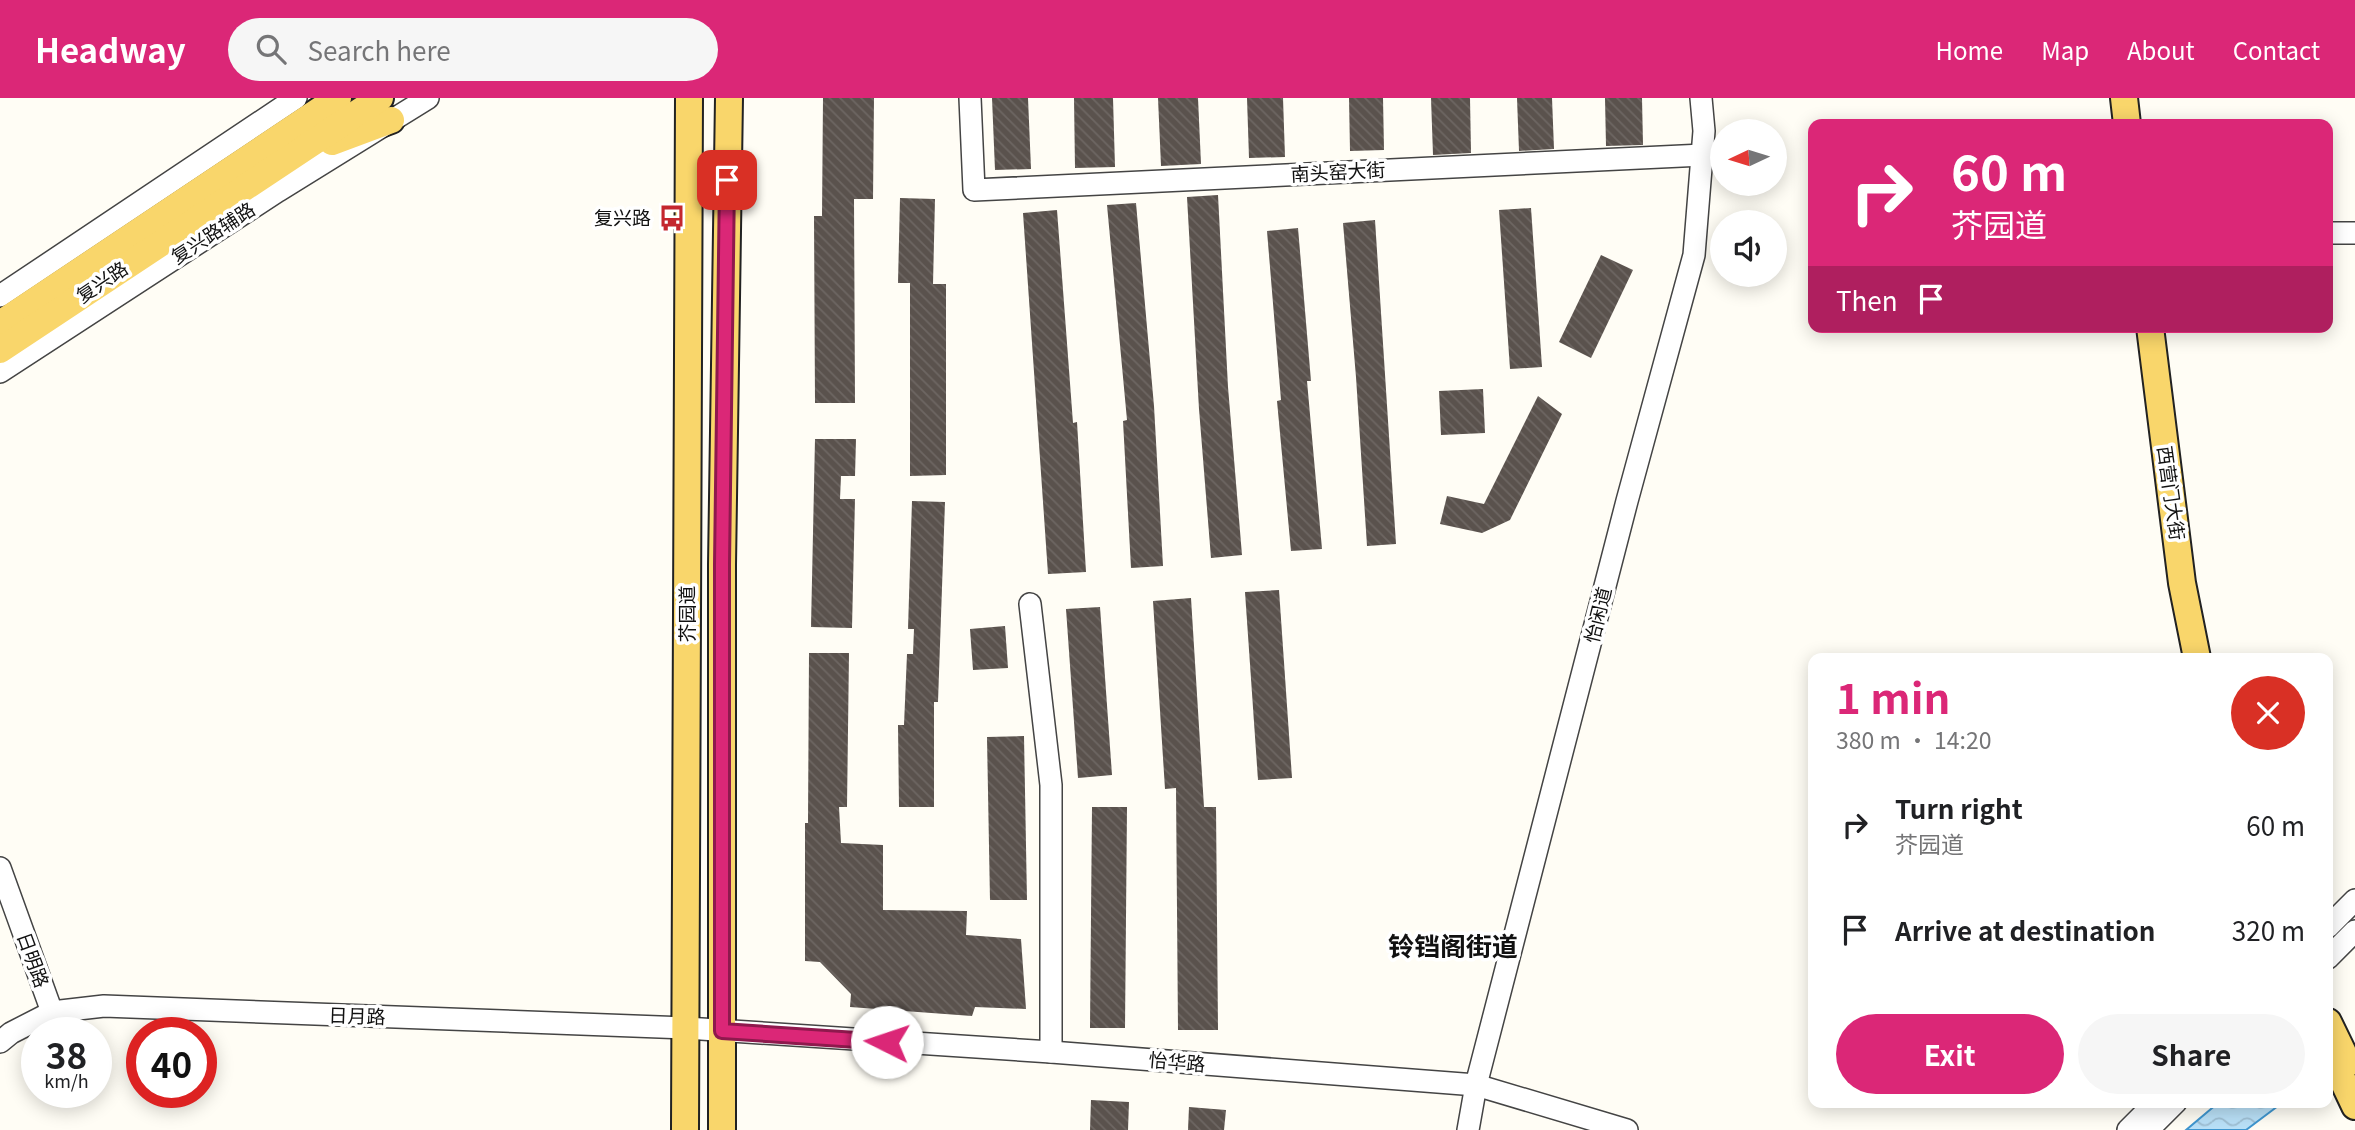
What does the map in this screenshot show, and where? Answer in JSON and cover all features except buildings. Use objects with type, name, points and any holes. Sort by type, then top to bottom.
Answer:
[{"type":"main road","name":"复兴路","points":[[0,324],[338,98]]},
{"type":"main road","name":"芥园道","points":[[722,1130],[722,565],[729,98]]},
{"type":"main road","points":[[2124,98],[2126,119]]},
{"type":"main road","name":"芥园道","points":[[685,1130],[688,104]]},
{"type":"main road","name":"复兴路","points":[[0,350],[287,158],[385,109]]},
{"type":"main road","name":"西营门大街","points":[[2151,333],[2182,583],[2196,653]]},
{"type":"main road","points":[[2333,1036],[2349,1079],[2355,1106]]},
{"type":"main road","points":[[2333,1056],[2349,1079]]},
{"type":"street","points":[[0,296],[296,98]]},
{"type":"street","name":"复兴路辅路","points":[[0,372],[385,109],[428,98]]},
{"type":"street","name":"南头窑大街","points":[[970,98],[974,190],[1703,155]]},
{"type":"street","name":"怡闲道","points":[[1468,1130],[1476,1085],[1627,501],[1694,255],[1703,155],[1701,98]]},
{"type":"street","points":[[2333,233],[2355,233]]},
{"type":"street","points":[[1030,604],[1051,785],[1051,1052]]},
{"type":"street","name":"日明路","points":[[0,868],[52,1012]]},
{"type":"street","points":[[2333,922],[2355,900]]},
{"type":"street","points":[[2333,953],[2355,931]]},
{"type":"street","name":"日月路","points":[[0,1042],[11,1033],[52,1012],[104,1006],[722,1031]]},
{"type":"street","name":"怡华路","points":[[722,1031],[1051,1052],[1476,1085],[1627,1130]]},
{"type":"street","points":[[2128,1130],[2150,1108]]},
{"type":"street","points":[[2148,1130],[2170,1108]]},
{"type":"water","points":[[2212,1108],[2275,1108],[2246,1130],[2186,1130]]},
{"type":"place","name":"复兴路","points":[[672,218]]},
{"type":"district","name":"铃铛阁街道","points":[[1453,947]]},
{"type":"route","points":[[727,180],[722,565],[722,1031],[887,1042]]}]
